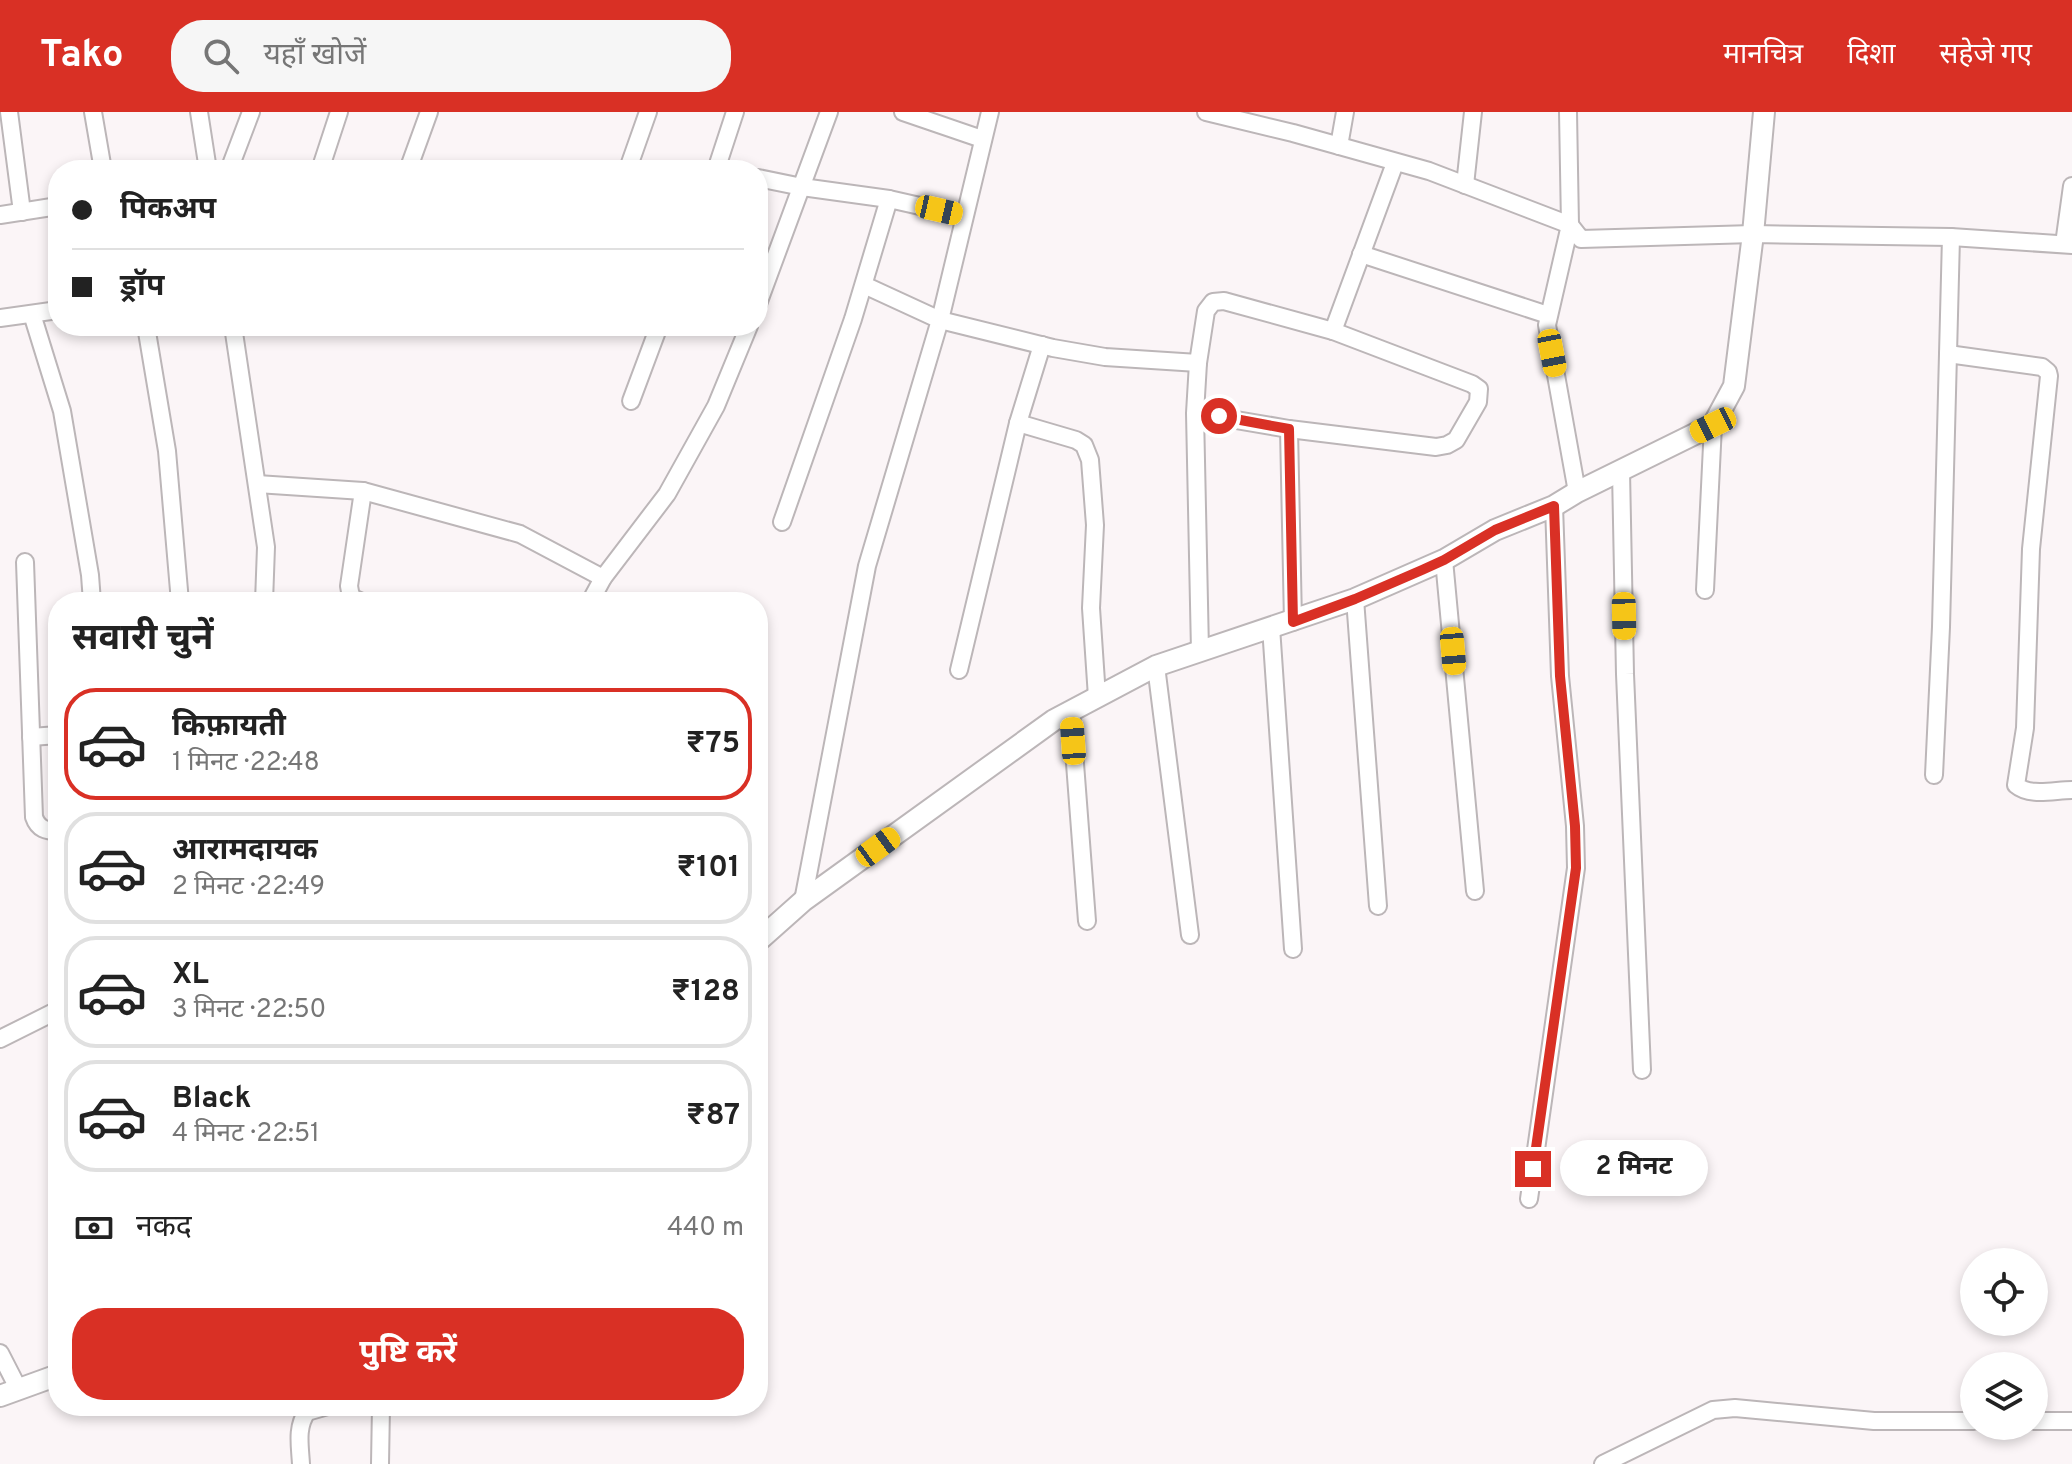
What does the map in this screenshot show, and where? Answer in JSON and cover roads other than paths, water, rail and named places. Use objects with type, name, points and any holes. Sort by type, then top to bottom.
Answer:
[{"type":"street","points":[[9,112],[22,212]]},
{"type":"street","points":[[93,112],[101,160]]},
{"type":"street","points":[[199,112],[206,160]]},
{"type":"street","points":[[233,160],[251,112]]},
{"type":"street","points":[[323,160],[339,112]]},
{"type":"street","points":[[412,160],[429,112]]},
{"type":"street","points":[[631,160],[648,112]]},
{"type":"street","points":[[721,160],[735,112]]},
{"type":"street","points":[[768,277],[829,112]]},
{"type":"street","points":[[903,112],[982,139]]},
{"type":"street","points":[[803,901],[867,566],[940,320],[990,112]]},
{"type":"street","points":[[1206,112],[1429,171],[1570,225],[1581,239],[1753,234],[1951,237],[2068,245],[2072,186]]},
{"type":"street","points":[[1339,146],[1345,112]]},
{"type":"street","points":[[1465,185],[1473,112]]},
{"type":"street","points":[[1568,112],[1570,225],[1547,325],[1577,492]]},
{"type":"street","points":[[1705,590],[1713,425],[1734,386],[1764,112]]},
{"type":"street","points":[[1333,331],[1395,163]]},
{"type":"street","points":[[768,180],[889,199],[964,216]]},
{"type":"street","points":[[782,522],[864,285],[889,199]]},
{"type":"street","points":[[0,215],[48,208]]},
{"type":"street","points":[[1934,775],[1951,237]]},
{"type":"street","points":[[1361,254],[1548,315]]},
{"type":"street","points":[[864,285],[940,320],[1042,345],[1105,357],[1198,363]]},
{"type":"street","points":[[1195,413],[1289,429],[1436,447],[1456,440],[1478,402],[1479,389],[1333,331],[1224,301],[1213,302],[1206,311],[1195,413],[1200,651]]},
{"type":"street","points":[[0,318],[48,312]]},
{"type":"street","points":[[32,314],[62,411],[91,592]]},
{"type":"street","points":[[148,336],[167,451],[179,592]]},
{"type":"street","points":[[235,336],[266,547],[264,592]]},
{"type":"street","points":[[631,401],[655,336]]},
{"type":"street","points":[[595,592],[674,482],[716,406],[745,336]]},
{"type":"street","points":[[959,670],[1018,423],[1042,345]]},
{"type":"street","points":[[1948,354],[2042,367],[2048,372],[2050,381],[2031,549],[2025,728],[2016,785],[2029,792],[2072,790]]},
{"type":"street","points":[[1018,423],[1076,440],[1084,445],[1090,460],[1095,525],[1091,608],[1097,697]]},
{"type":"street","points":[[768,932],[803,901],[1054,720],[1156,666],[1293,622],[1444,560],[1495,530],[1554,506],[1713,425]]},
{"type":"street","points":[[1289,429],[1293,622]]},
{"type":"street","points":[[1621,471],[1625,674],[1642,1070]]},
{"type":"street","points":[[257,484],[363,491],[520,534],[603,578]]},
{"type":"street","points":[[350,592],[363,491]]},
{"type":"street","points":[[1529,1199],[1576,868],[1575,826],[1560,676],[1554,506]]},
{"type":"street","points":[[1444,560],[1475,891]]},
{"type":"street","points":[[25,562],[34,817],[39,826],[48,830]]},
{"type":"street","points":[[1355,599],[1378,906]]},
{"type":"street","points":[[1271,627],[1293,949]]},
{"type":"street","points":[[1156,666],[1190,935]]},
{"type":"street","points":[[1071,711],[1087,921]]},
{"type":"street","points":[[31,737],[48,736]]},
{"type":"street","points":[[0,1039],[48,1015]]},
{"type":"street","points":[[0,1353],[9,1393],[48,1379]]},
{"type":"street","points":[[1603,1464],[1713,1410],[1735,1408],[1874,1421],[1960,1421]]},
{"type":"street","points":[[301,1464],[300,1429],[304,1416]]},
{"type":"street","points":[[380,1464],[381,1416]]},
{"type":"street","points":[[2048,1421],[2072,1421]]}]
